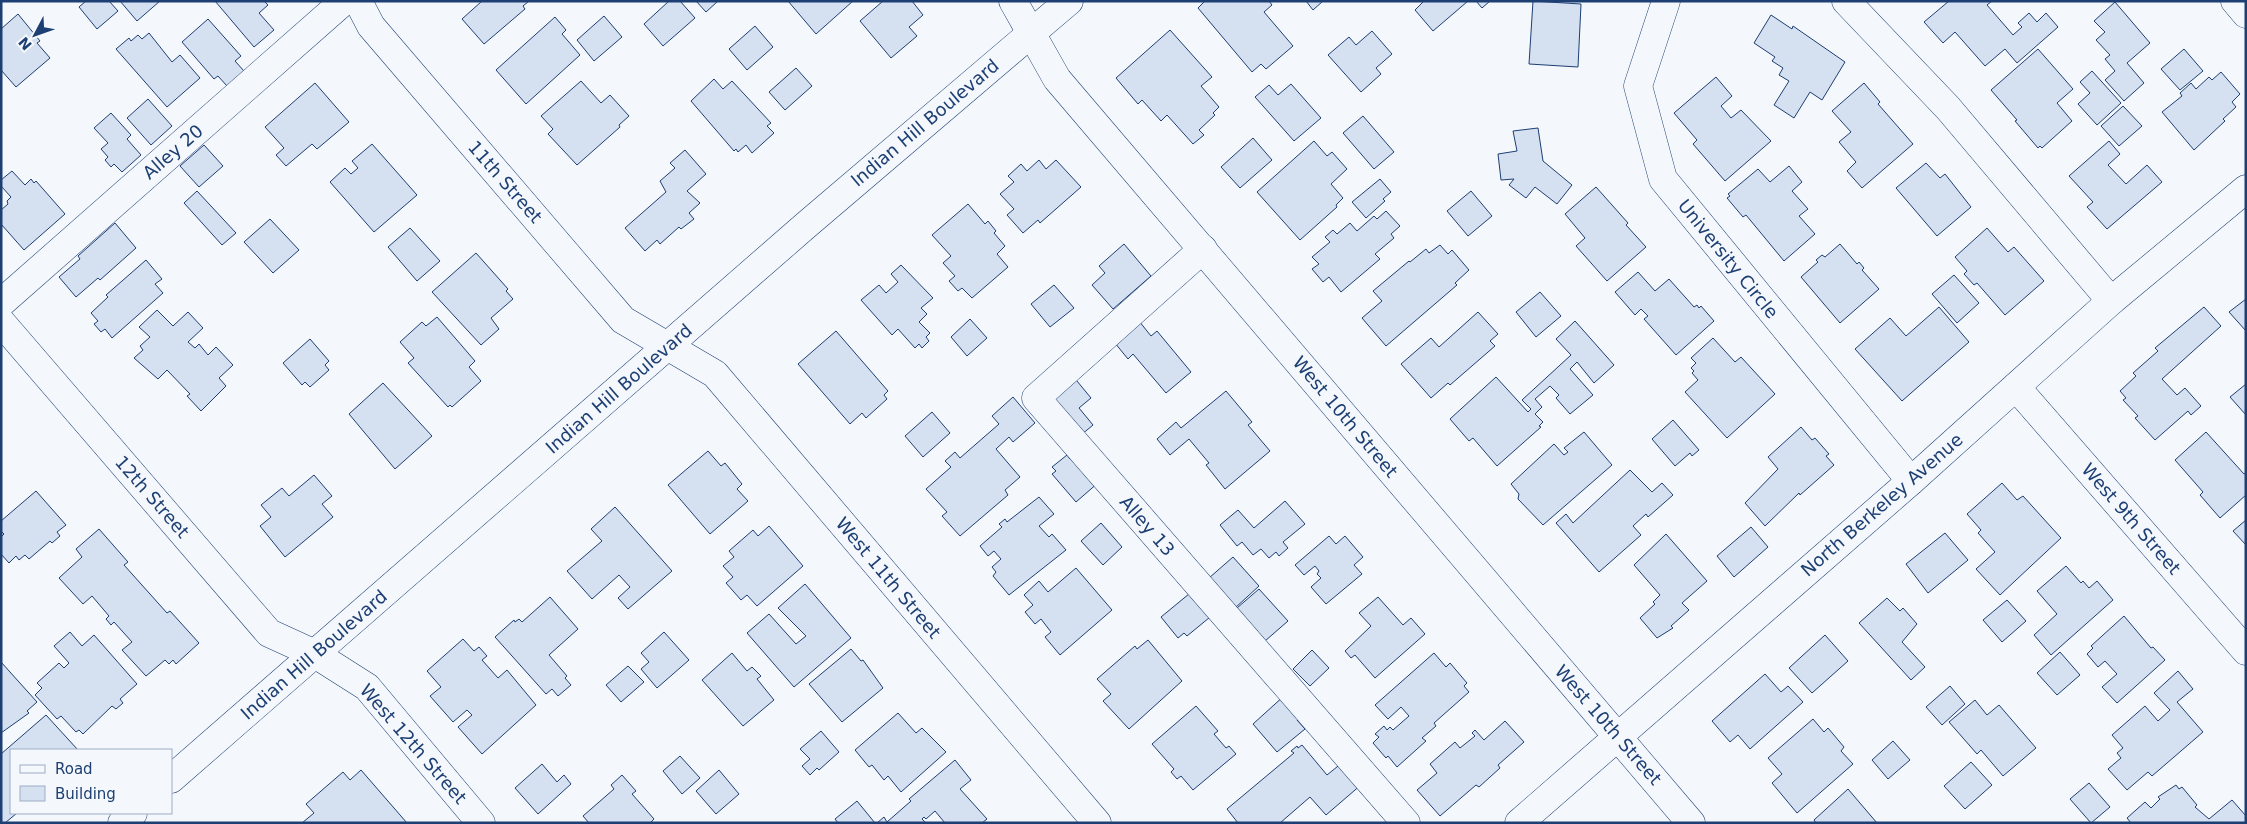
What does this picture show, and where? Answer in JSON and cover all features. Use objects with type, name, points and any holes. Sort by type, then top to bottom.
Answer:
[{"type":"street","name":"Alley 20","points":[[1,303],[344,1]]},
{"type":"street","name":"11th Street","points":[[358,1],[371,26],[623,320],[668,347]]},
{"type":"street","name":"West 10th Street","points":[[1013,1],[1057,79],[1691,823]]},
{"type":"street","name":"Indian Hill Boulevard","points":[[172,778],[877,164],[1070,1]]},
{"type":"street","name":"University Circle","points":[[1666,1],[1638,86],[1663,179],[1911,481]]},
{"type":"street","points":[[1846,1],[1948,108],[2111,301]]},
{"type":"street","points":[[2235,1],[2246,14]]},
{"type":"street","name":"North Berkeley Avenue","points":[[1520,823],[1911,481],[2111,301],[2246,188]]},
{"type":"street","name":"Alley 13","points":[[1203,249],[1036,398],[1406,823]]},
{"type":"street","name":"12th Street","points":[[1,322],[269,633],[315,654]]},
{"type":"street","name":"West 11th Street","points":[[668,347],[715,374],[1097,823]]},
{"type":"street","name":"West 9th Street","points":[[2016,387],[2246,651]]},
{"type":"street","name":"West 12th Street","points":[[315,654],[367,687],[481,823]]},
{"type":"street","points":[[122,823],[132,814]]},
{"type":"building","points":[[86,1],[109,1],[118,11],[97,29],[79,7]]},
{"type":"building","points":[[120,1],[160,1],[137,21]]},
{"type":"building","points":[[215,1],[264,1],[268,5],[259,13],[274,30],[254,47]]},
{"type":"building","points":[[482,1],[529,1],[523,6],[525,9],[484,44],[462,19]]},
{"type":"building","points":[[669,1],[680,1],[695,18],[663,46],[644,24]]},
{"type":"building","points":[[696,1],[718,1],[706,12]]},
{"type":"building","points":[[788,1],[853,1],[816,34]]},
{"type":"building","points":[[883,1],[912,1],[923,15],[909,27],[917,36],[891,58],[860,21]]},
{"type":"building","points":[[1205,1],[1269,1],[1272,5],[1264,12],[1293,46],[1266,69],[1261,64],[1252,72],[1198,8]]},
{"type":"building","points":[[1306,1],[1323,1],[1313,10]]},
{"type":"building","points":[[1424,1],[1468,1],[1433,31],[1415,10]]},
{"type":"building","points":[[1476,1],[1490,1],[1482,8]]},
{"type":"building","points":[[1533,1],[1581,4],[1578,67],[1529,64]]},
{"type":"building","points":[[1949,1],[1992,1],[1987,5],[2013,35],[2022,27],[2018,23],[2029,13],[2037,22],[2046,13],[2058,27],[2017,63],[2005,49],[1985,66],[1955,32],[1943,43],[1924,22]]},
{"type":"building","points":[[2115,2],[2150,43],[2127,63],[2144,83],[2124,101],[2105,80],[2115,71],[2105,59],[2110,55],[2096,40],[2105,32],[2094,21]]},
{"type":"building","points":[[18,14],[40,41],[37,43],[50,58],[16,87],[1,70],[1,29]]},
{"type":"building","points":[[1771,15],[1792,29],[1793,26],[1845,62],[1822,100],[1810,92],[1794,118],[1774,105],[1789,81],[1779,75],[1783,68],[1772,61],[1775,57],[1754,43]]},
{"type":"building","points":[[604,16],[622,37],[594,61],[577,40]]},
{"type":"building","points":[[555,17],[566,30],[562,34],[580,55],[526,104],[496,70]]},
{"type":"building","points":[[208,19],[241,56],[235,61],[244,71],[227,86],[218,76],[214,79],[182,42]]},
{"type":"building","points":[[755,26],[773,47],[747,70],[729,49]]},
{"type":"building","points":[[1170,30],[1212,77],[1201,86],[1219,107],[1213,113],[1215,115],[1199,130],[1204,135],[1193,144],[1167,115],[1161,121],[1142,100],[1138,104],[1116,78]]},
{"type":"building","points":[[1372,31],[1392,54],[1376,68],[1381,74],[1361,92],[1328,55],[1349,37],[1356,45]]},
{"type":"building","points":[[149,33],[172,62],[180,55],[200,78],[167,107],[116,49],[129,38],[131,41],[138,35],[142,39]]},
{"type":"building","points":[[2038,49],[2073,89],[2057,103],[2072,121],[2042,148],[2040,146],[2038,148],[1991,90]]},
{"type":"building","points":[[2184,49],[2203,71],[2180,90],[2161,69]]},
{"type":"building","points":[[796,68],[812,86],[785,110],[769,92]]},
{"type":"building","points":[[2092,71],[2121,103],[2097,125],[2078,104],[2090,93],[2080,82]]},
{"type":"building","points":[[2221,72],[2240,94],[2232,102],[2236,107],[2223,119],[2225,121],[2194,150],[2162,112],[2182,96],[2180,93],[2191,83],[2196,89],[2209,77],[2212,80]]},
{"type":"building","points":[[1716,77],[1732,96],[1721,106],[1731,118],[1741,110],[1771,141],[1725,181],[1693,144],[1697,140],[1674,113]]},
{"type":"building","points":[[714,79],[723,89],[732,81],[771,123],[767,126],[774,133],[752,153],[746,145],[738,152],[736,149],[734,151],[691,101]]},
{"type":"building","points":[[581,81],[601,103],[610,95],[629,116],[619,125],[620,127],[577,165],[548,134],[553,129],[541,116]]},
{"type":"building","points":[[315,83],[349,122],[317,149],[312,144],[286,166],[276,155],[284,148],[265,127]]},
{"type":"building","points":[[1864,83],[1880,102],[1878,104],[1913,144],[1862,188],[1847,171],[1856,162],[1839,142],[1851,132],[1832,111]]},
{"type":"building","points":[[1291,84],[1321,118],[1294,141],[1255,97],[1269,85],[1278,95]]},
{"type":"building","points":[[148,99],[172,126],[151,145],[127,118]]},
{"type":"building","points":[[2123,106],[2142,126],[2119,146],[2101,126]]},
{"type":"building","points":[[111,113],[131,135],[127,139],[141,155],[122,172],[114,164],[111,167],[105,160],[108,157],[101,149],[108,143],[94,128]]},
{"type":"building","points":[[1363,116],[1394,152],[1374,169],[1343,133]]},
{"type":"building","points":[[1538,128],[1543,161],[1572,185],[1557,204],[1535,187],[1526,198],[1509,185],[1514,179],[1501,180],[1498,154],[1517,151],[1513,131]]},
{"type":"building","points":[[1253,138],[1272,160],[1240,188],[1221,167]]},
{"type":"building","points":[[1314,141],[1327,156],[1332,152],[1347,169],[1331,184],[1343,198],[1336,205],[1337,207],[1300,240],[1257,192]]},
{"type":"building","points":[[2109,141],[2120,154],[2108,165],[2126,184],[2147,165],[2162,182],[2107,229],[2087,207],[2093,202],[2069,176]]},
{"type":"building","points":[[372,144],[417,195],[374,232],[330,182],[345,168],[351,174],[358,168],[352,161]]},
{"type":"building","points":[[204,145],[223,166],[199,187],[180,166]]},
{"type":"building","points":[[685,150],[706,174],[687,191],[700,203],[689,213],[694,219],[681,229],[679,227],[660,244],[657,240],[645,251],[625,228],[666,192],[660,181],[675,168],[670,163]]},
{"type":"building","points":[[1039,160],[1046,169],[1056,160],[1081,187],[1040,223],[1038,220],[1023,233],[1007,215],[1014,209],[1000,194],[1014,182],[1008,176],[1021,164],[1027,171]]},
{"type":"building","points":[[1926,163],[1940,178],[1945,174],[1971,207],[1937,236],[1896,188]]},
{"type":"building","points":[[1789,166],[1802,182],[1792,191],[1808,209],[1799,216],[1815,234],[1784,261],[1746,215],[1743,217],[1727,198],[1730,196],[1728,194],[1758,169],[1770,182]]},
{"type":"building","points":[[12,171],[25,185],[31,179],[34,183],[36,181],[65,214],[24,250],[1,224],[1,210],[8,204],[7,201],[11,197],[1,186],[1,180]]},
{"type":"building","points":[[1380,179],[1391,192],[1383,199],[1385,201],[1366,218],[1352,202]]},
{"type":"building","points":[[1596,187],[1628,223],[1626,225],[1646,247],[1607,281],[1576,246],[1585,238],[1565,214]]},
{"type":"building","points":[[197,191],[236,233],[222,245],[184,203]]},
{"type":"building","points":[[1471,191],[1492,216],[1468,236],[1447,211]]},
{"type":"building","points":[[968,204],[985,224],[988,221],[996,231],[994,233],[1005,246],[997,254],[1008,267],[972,298],[962,288],[958,291],[949,281],[955,276],[943,263],[951,256],[932,235]]},
{"type":"building","points":[[1386,211],[1400,226],[1391,234],[1394,238],[1375,254],[1380,259],[1341,292],[1329,277],[1323,282],[1312,269],[1319,264],[1312,257],[1330,242],[1325,237],[1333,230],[1337,234],[1350,223],[1357,231],[1374,216],[1377,219]]},
{"type":"building","points":[[270,219],[299,250],[273,273],[244,242]]},
{"type":"building","points":[[115,223],[136,248],[100,280],[98,278],[76,297],[59,277],[80,259],[78,256]]},
{"type":"building","points":[[410,228],[440,261],[417,281],[388,247]]},
{"type":"building","points":[[1987,228],[2008,252],[2014,247],[2044,281],[2005,315],[1977,283],[1974,285],[1964,274],[1967,271],[1955,257]]},
{"type":"building","points":[[1124,244],[1151,276],[1113,309],[1092,285],[1105,273],[1099,266]]},
{"type":"building","points":[[1840,244],[1857,264],[1859,262],[1864,268],[1862,270],[1879,289],[1840,323],[1801,277],[1818,262],[1816,260],[1822,255],[1825,257]]},
{"type":"building","points":[[1440,245],[1448,254],[1452,250],[1469,270],[1455,283],[1457,285],[1386,346],[1362,318],[1382,301],[1373,291],[1426,249],[1429,253]]},
{"type":"building","points":[[476,253],[508,289],[506,291],[513,299],[491,318],[499,329],[481,345],[432,292]]},
{"type":"building","points":[[146,260],[162,279],[155,284],[163,293],[112,338],[105,329],[101,332],[94,324],[98,321],[91,313],[108,297],[106,295]]},
{"type":"building","points":[[901,265],[933,298],[921,308],[927,314],[919,322],[930,333],[926,337],[929,341],[922,348],[919,344],[915,348],[898,329],[892,335],[861,300],[879,285],[886,293],[898,282],[891,274]]},
{"type":"building","points":[[1638,272],[1655,291],[1669,279],[1694,307],[1697,305],[1699,308],[1701,306],[1714,321],[1676,355],[1644,319],[1648,316],[1641,309],[1635,315],[1615,292]]},
{"type":"building","points":[[1954,275],[1979,303],[1957,323],[1932,294]]},
{"type":"building","points":[[1054,285],[1074,308],[1050,327],[1031,304]]},
{"type":"building","points":[[1540,292],[1561,316],[1536,337],[1516,312]]},
{"type":"building","points":[[2246,299],[2246,331],[2229,312]]},
{"type":"building","points":[[1939,307],[1969,342],[1902,401],[1855,349],[1890,318],[1906,336]]},
{"type":"building","points":[[2204,307],[2221,326],[2162,379],[2177,395],[2185,388],[2201,406],[2191,415],[2188,411],[2155,440],[2135,418],[2138,416],[2123,400],[2126,398],[2120,391],[2136,376],[2133,373],[2158,351],[2155,348]]},
{"type":"building","points":[[157,310],[173,326],[188,312],[203,328],[188,342],[195,348],[199,344],[208,355],[216,347],[233,365],[219,378],[226,386],[201,411],[187,396],[190,394],[167,370],[158,379],[134,358],[143,350],[140,346],[150,337],[139,327]]},
{"type":"building","points":[[1478,312],[1498,334],[1490,341],[1495,346],[1450,385],[1448,383],[1431,398],[1401,364],[1431,338],[1439,347]]},
{"type":"building","points":[[1135,316],[1151,336],[1157,331],[1191,372],[1166,393],[1133,354],[1128,359],[1110,337]]},
{"type":"building","points":[[437,317],[475,361],[469,367],[481,381],[452,407],[450,405],[448,407],[408,363],[414,358],[400,342],[422,322],[426,326]]},
{"type":"building","points":[[970,319],[987,338],[967,356],[951,337]]},
{"type":"building","points":[[1575,321],[1614,365],[1594,383],[1577,362],[1570,369],[1593,395],[1570,414],[1556,398],[1559,395],[1550,386],[1535,399],[1542,407],[1535,414],[1543,422],[1539,426],[1541,427],[1497,466],[1473,438],[1469,441],[1450,419],[1496,377],[1528,412],[1531,409],[1522,400],[1571,355],[1556,339]]},
{"type":"building","points":[[836,331],[888,391],[884,395],[887,399],[866,418],[862,413],[850,424],[798,364]]},
{"type":"building","points":[[1713,338],[1735,362],[1741,357],[1775,394],[1727,438],[1685,392],[1698,380],[1692,373],[1694,371],[1691,368],[1696,363],[1691,358]]},
{"type":"building","points":[[310,339],[329,361],[325,365],[329,370],[310,387],[305,382],[302,385],[283,363]]},
{"type":"building","points":[[1072,375],[1091,398],[1079,408],[1093,425],[1081,435],[1048,394]]},
{"type":"building","points":[[383,383],[432,436],[395,469],[349,414]]},
{"type":"building","points":[[2246,384],[2246,415],[2230,397]]},
{"type":"building","points":[[1226,391],[1252,422],[1248,425],[1270,451],[1225,489],[1206,465],[1209,463],[1189,439],[1170,455],[1157,439],[1176,422],[1181,428]]},
{"type":"building","points":[[1013,397],[1035,423],[1013,442],[1009,437],[996,449],[1020,477],[1005,490],[1008,495],[960,536],[942,516],[947,512],[926,489],[951,467],[945,461],[955,452],[960,458],[999,424],[992,416]]},
{"type":"building","points":[[932,412],[950,433],[923,457],[905,436]]},
{"type":"building","points":[[1673,420],[1699,450],[1692,456],[1690,453],[1675,466],[1652,439]]},
{"type":"building","points":[[1801,427],[1812,440],[1815,438],[1829,454],[1826,456],[1834,465],[1800,495],[1799,493],[1765,526],[1745,503],[1778,469],[1768,457]]},
{"type":"building","points":[[1584,432],[1612,465],[1543,525],[1518,499],[1519,494],[1511,484],[1554,444],[1564,455],[1568,452],[1564,448]]},
{"type":"building","points":[[2206,432],[2244,474],[2246,473],[2246,495],[2220,518],[2200,495],[2203,492],[2175,460]]},
{"type":"building","points":[[708,451],[721,466],[725,463],[742,484],[737,489],[748,501],[710,534],[668,485]]},
{"type":"building","points":[[1067,455],[1070,459],[1075,455],[1099,482],[1076,502],[1052,474],[1056,471],[1052,467]]},
{"type":"building","points":[[1630,470],[1652,492],[1662,483],[1673,495],[1648,517],[1646,514],[1633,526],[1641,535],[1599,572],[1556,523],[1566,514],[1573,523]]},
{"type":"building","points":[[314,475],[332,496],[322,504],[333,517],[285,557],[260,526],[271,517],[261,505],[282,488],[289,496]]},
{"type":"building","points":[[2002,483],[2017,500],[2023,496],[2061,538],[2000,595],[1976,569],[1995,552],[1978,533],[1981,530],[1967,514]]},
{"type":"building","points":[[36,491],[66,525],[57,532],[60,536],[52,543],[50,541],[29,559],[25,555],[19,560],[16,556],[9,563],[1,554],[1,537],[4,534],[1,531],[1,521]]},
{"type":"building","points":[[1039,497],[1054,514],[1039,526],[1049,537],[1052,534],[1066,550],[1009,595],[993,576],[996,572],[992,567],[1001,559],[994,551],[988,556],[980,546],[1002,527],[999,524],[1005,519],[1007,522]]},
{"type":"building","points":[[1285,501],[1305,524],[1283,542],[1288,548],[1279,556],[1276,552],[1269,558],[1261,549],[1253,555],[1242,542],[1237,546],[1220,525],[1238,510],[1254,528]]},
{"type":"building","points":[[615,507],[672,571],[628,609],[618,598],[630,587],[619,575],[592,599],[567,571],[602,541],[591,529]]},
{"type":"building","points":[[2246,520],[2246,545],[2233,531]]},
{"type":"building","points":[[1101,523],[1122,547],[1103,565],[1081,541]]},
{"type":"building","points":[[769,526],[803,566],[757,606],[747,595],[741,600],[726,583],[733,577],[723,566],[734,557],[729,551],[753,530],[758,536]]},
{"type":"building","points":[[1751,527],[1768,547],[1734,577],[1717,556]]},
{"type":"building","points":[[99,529],[128,562],[124,565],[167,613],[170,611],[199,643],[176,664],[173,660],[169,664],[165,660],[146,676],[122,650],[132,642],[114,622],[111,625],[106,619],[109,616],[92,596],[83,604],[59,578],[82,557],[76,549]]},
{"type":"building","points":[[1945,533],[1968,560],[1928,593],[1906,564]]},
{"type":"building","points":[[1666,534],[1707,581],[1682,603],[1689,610],[1671,626],[1673,628],[1657,638],[1640,618],[1655,604],[1653,602],[1660,595],[1634,565]]},
{"type":"building","points":[[1329,536],[1336,544],[1345,536],[1363,557],[1354,565],[1362,574],[1326,604],[1311,587],[1321,578],[1317,574],[1319,571],[1315,566],[1304,575],[1295,565]]},
{"type":"building","points":[[1233,557],[1259,586],[1235,608],[1209,578]]},
{"type":"building","points":[[2066,566],[2081,583],[2083,581],[2089,588],[2097,581],[2113,600],[2051,655],[2034,635],[2057,614],[2037,591]]},
{"type":"building","points":[[1076,568],[1112,610],[1060,655],[1045,637],[1051,632],[1041,619],[1035,624],[1025,612],[1033,605],[1024,595],[1039,581],[1048,592]]},
{"type":"building","points":[[805,584],[851,638],[794,687],[747,633],[769,614],[796,644],[806,636],[778,608]]},
{"type":"building","points":[[1195,589],[1215,613],[1187,636],[1184,633],[1178,638],[1161,617]]},
{"type":"building","points":[[1259,589],[1288,621],[1265,641],[1237,608]]},
{"type":"building","points":[[550,597],[578,629],[549,655],[567,676],[565,678],[571,685],[558,696],[552,689],[546,694],[495,637],[514,620],[515,622],[519,619],[522,622]]},
{"type":"building","points":[[1378,597],[1403,625],[1411,618],[1425,634],[1375,678],[1355,655],[1351,658],[1345,651],[1371,626],[1359,613]]},
{"type":"building","points":[[1887,598],[1900,611],[1903,608],[1917,624],[1902,642],[1925,667],[1911,680],[1859,623]]},
{"type":"building","points":[[2007,600],[2026,621],[2002,642],[1983,620]]},
{"type":"building","points":[[2124,616],[2151,648],[2153,647],[2165,660],[2117,703],[2102,687],[2117,674],[2105,661],[2098,667],[2087,654],[2093,648],[2091,646]]},
{"type":"building","points":[[70,632],[82,646],[94,635],[137,684],[120,699],[123,703],[116,709],[112,706],[83,734],[79,730],[76,732],[61,716],[57,719],[35,695],[42,688],[37,683],[59,663],[64,668],[69,663],[54,646]]},
{"type":"building","points":[[664,632],[689,660],[657,688],[641,669],[649,662],[641,653]]},
{"type":"building","points":[[1825,635],[1848,661],[1812,693],[1789,668]]},
{"type":"building","points":[[463,639],[474,651],[479,647],[487,656],[482,660],[498,678],[507,670],[536,705],[482,754],[458,727],[472,715],[467,710],[453,722],[430,696],[441,687],[427,671]]},
{"type":"building","points":[[1148,640],[1182,681],[1129,729],[1103,701],[1111,694],[1097,679],[1135,646],[1137,649]]},
{"type":"building","points":[[851,649],[861,661],[863,660],[883,688],[842,722],[809,684]]},
{"type":"building","points":[[1312,650],[1329,668],[1310,686],[1293,669]]},
{"type":"building","points":[[2060,652],[2080,675],[2057,695],[2037,673]]},
{"type":"building","points":[[732,653],[747,671],[752,667],[761,676],[757,679],[774,700],[743,726],[702,680]]},
{"type":"building","points":[[1434,653],[1446,667],[1450,663],[1467,683],[1464,686],[1469,692],[1434,723],[1436,726],[1422,738],[1426,741],[1397,767],[1373,743],[1379,737],[1375,734],[1384,726],[1387,730],[1390,727],[1393,730],[1409,716],[1401,707],[1388,719],[1375,705]]},
{"type":"building","points":[[1,662],[37,702],[27,711],[29,713],[1,733]]},
{"type":"building","points":[[628,666],[644,682],[621,702],[606,685]]},
{"type":"building","points":[[2178,671],[2193,689],[2177,702],[2203,732],[2152,776],[2148,772],[2127,790],[2108,769],[2121,758],[2117,753],[2123,748],[2112,735],[2145,706],[2158,721],[2170,710],[2154,693]]},
{"type":"building","points":[[1765,674],[1781,692],[1788,686],[1803,702],[1750,749],[1738,735],[1730,742],[1712,721]]},
{"type":"building","points":[[1950,686],[1965,704],[1942,725],[1926,707]]},
{"type":"building","points":[[1285,695],[1302,715],[1297,720],[1305,729],[1277,752],[1253,724]]},
{"type":"building","points":[[1975,700],[1987,715],[1999,705],[2036,748],[2003,776],[1981,750],[1977,754],[1949,722]]},
{"type":"building","points":[[1196,706],[1218,731],[1214,734],[1226,748],[1229,746],[1236,754],[1193,790],[1181,776],[1177,779],[1171,772],[1174,769],[1152,744]]},
{"type":"building","points":[[898,713],[916,733],[922,728],[946,752],[901,792],[888,776],[884,780],[872,765],[869,767],[855,750]]},
{"type":"building","points":[[46,715],[77,749],[10,749],[10,814],[16,814],[5,823],[1,823],[1,754]]},
{"type":"building","points":[[1813,719],[1824,732],[1828,728],[1844,747],[1841,751],[1853,764],[1797,813],[1772,783],[1782,774],[1768,758]]},
{"type":"building","points":[[1505,721],[1524,742],[1498,765],[1500,768],[1479,787],[1476,785],[1440,816],[1417,790],[1437,773],[1430,764],[1455,742],[1460,748],[1475,736],[1472,733],[1475,730],[1484,740]]},
{"type":"building","points":[[821,731],[839,752],[819,770],[817,768],[810,775],[802,766],[810,759],[800,749]]},
{"type":"building","points":[[1893,741],[1910,760],[1888,779],[1872,760]]},
{"type":"building","points":[[1302,745],[1327,775],[1343,762],[1362,784],[1326,815],[1310,797],[1280,823],[1238,823],[1227,809],[1294,753],[1291,751],[1297,746],[1298,748]]},
{"type":"building","points":[[680,756],[700,778],[682,794],[663,771]]},
{"type":"building","points":[[955,760],[971,780],[960,789],[987,819],[982,823],[945,823],[935,811],[926,819],[924,817],[922,819],[926,823],[877,823],[884,817],[887,822],[911,801],[909,799]]},
{"type":"building","points":[[1971,762],[1992,785],[1965,809],[1944,786]]},
{"type":"building","points":[[542,764],[557,782],[564,775],[571,784],[538,814],[515,788]]},
{"type":"building","points":[[361,770],[407,823],[302,823],[314,813],[306,804],[343,772],[350,780]]},
{"type":"building","points":[[719,770],[739,794],[716,814],[696,791]]},
{"type":"building","points":[[622,775],[636,791],[632,794],[654,819],[650,823],[589,823],[583,816],[614,789],[611,785]]},
{"type":"building","points":[[2089,783],[2110,807],[2091,823],[2070,799]]},
{"type":"building","points":[[2176,785],[2179,789],[2182,787],[2197,805],[2195,807],[2209,819],[2232,800],[2246,816],[2246,823],[2131,823],[2127,818],[2145,802],[2151,808],[2160,799],[2158,797]]},
{"type":"building","points":[[1848,789],[1877,823],[1816,823],[1814,820]]},
{"type":"building","points":[[857,801],[875,823],[838,823],[835,819]]}]
